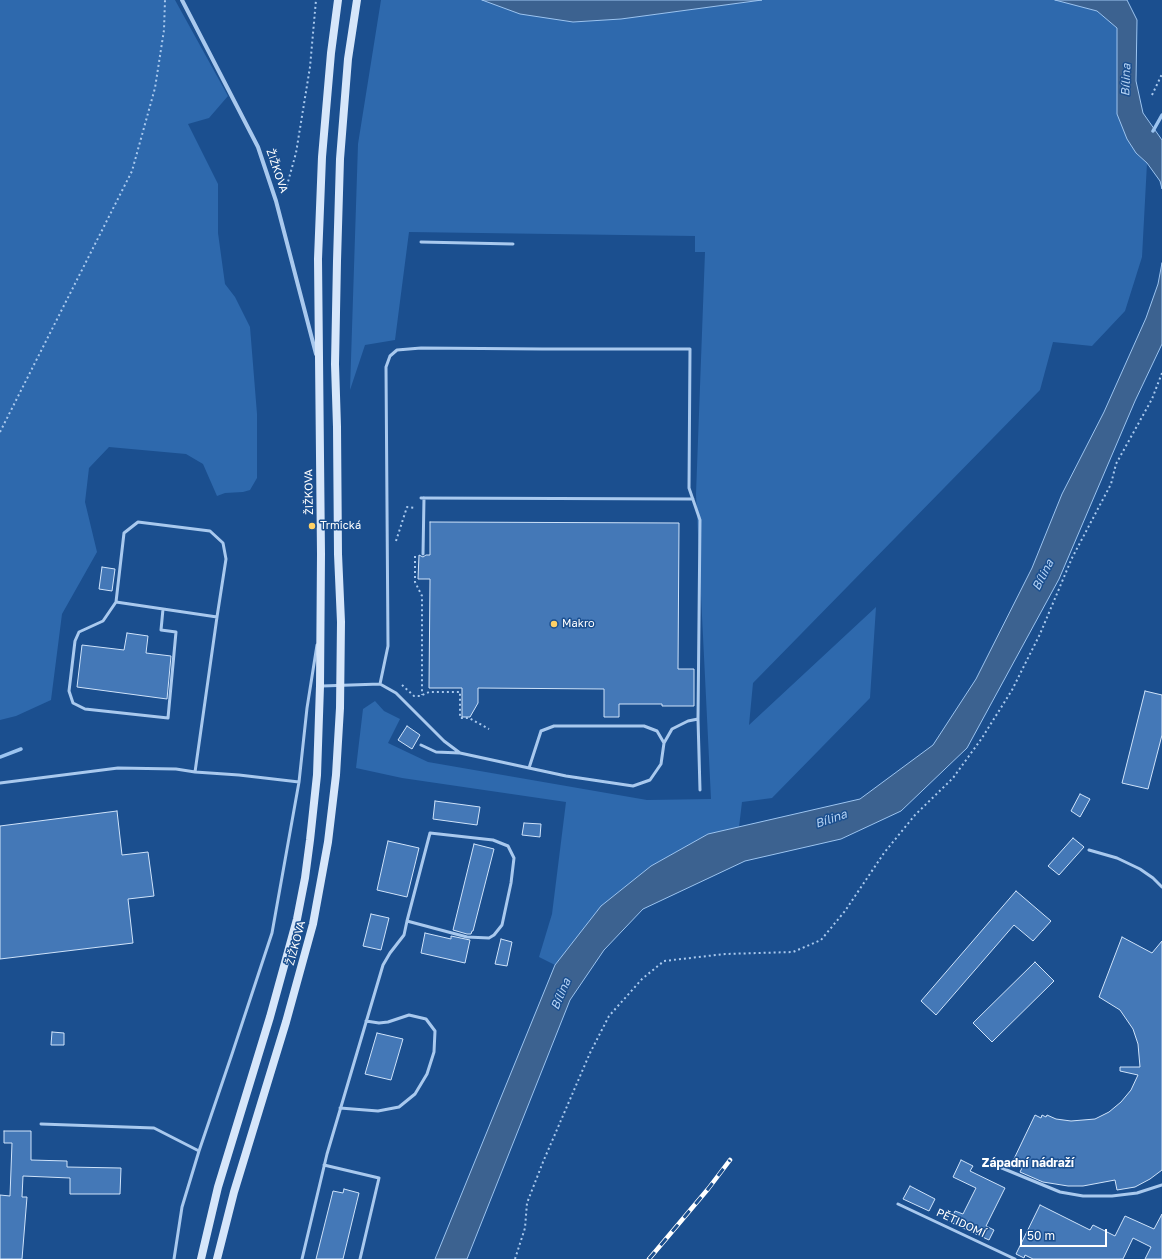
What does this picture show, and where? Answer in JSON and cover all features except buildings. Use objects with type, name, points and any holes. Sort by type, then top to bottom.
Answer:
[{"type":"main road","name":"ŽIŽKOVA","points":[[201,1259],[218,1187],[270,1017],[297,919],[305,878],[317,775],[320,686],[318,259],[322,157],[330,53],[338,0]]},
{"type":"main road","name":"ŽIŽKOVA","points":[[217,1259],[234,1192],[286,1022],[313,924],[328,842],[336,775],[341,686],[335,364],[337,262],[342,144],[348,59],[357,0]]},
{"type":"street","name":"ŽIŽKOVA","points":[[182,0],[258,147],[276,201],[318,362]]},
{"type":"lane","points":[[421,242],[513,244]]},
{"type":"lane","points":[[380,684],[388,646],[386,367],[390,356],[397,350],[421,348],[542,350],[690,349],[689,488],[700,520],[698,720],[700,790]]},
{"type":"lane","points":[[423,554],[423,498],[693,499]]},
{"type":"lane","points":[[163,609],[160,630],[176,632],[168,718],[85,709],[73,703],[69,691],[75,641],[79,632],[103,621],[116,602],[124,533],[138,522],[210,531],[223,543],[226,558],[195,772]]},
{"type":"lane","points":[[116,602],[217,617]]},
{"type":"lane","name":"ŽIŽKOVA","points":[[174,1259],[182,1207],[199,1151],[272,933],[299,782],[307,708],[320,622]]},
{"type":"lane","points":[[320,686],[380,684],[396,693],[444,741],[460,753]]},
{"type":"lane","points":[[421,745],[436,752],[460,753],[566,776],[633,786],[650,780],[661,764],[664,743],[672,729],[688,722],[698,720]]},
{"type":"lane","points":[[529,768],[541,731],[554,726],[644,726],[657,731],[664,743]]},
{"type":"lane","points":[[0,784],[118,768],[176,769],[299,782]]},
{"type":"lane","points":[[302,1259],[324,1165],[366,1021],[383,966],[390,952],[404,935],[407,921],[430,833],[493,840],[508,846],[514,858],[511,883],[502,926],[494,935],[489,938],[468,937],[407,921]]},
{"type":"lane","points":[[1089,850],[1117,858],[1153,878],[1162,887]]},
{"type":"lane","points":[[340,1108],[378,1111],[399,1107],[415,1094],[427,1074],[434,1052],[435,1031],[426,1019],[408,1015],[388,1022],[380,1023],[366,1021]]},
{"type":"lane","points":[[40,1124],[154,1128],[199,1151]]},
{"type":"lane","points":[[324,1165],[379,1178],[360,1259]]},
{"type":"lane","points":[[997,1166],[1060,1192],[1083,1196],[1112,1196],[1137,1193],[1162,1185]]},
{"type":"lane","name":"PĚTIDOMÍ","points":[[898,1204],[1015,1259]]},
{"type":"path","points":[[0,432],[132,171],[156,88],[164,30],[165,0]]},
{"type":"path","points":[[276,201],[286,189],[296,153],[310,67],[316,0]]},
{"type":"path","points":[[1152,96],[1162,74]]},
{"type":"path","points":[[515,1259],[525,1228],[527,1203],[590,1053],[609,1016],[642,978],[664,961],[725,954],[793,952],[821,940],[846,911],[884,853],[915,815],[953,778],[982,738],[1012,690],[1040,634],[1072,558],[1111,484],[1116,464],[1152,399],[1162,373]]},
{"type":"path","points":[[396,541],[407,507],[416,507],[416,514]]},
{"type":"path","points":[[415,552],[415,582],[422,596],[422,695]]},
{"type":"path","points":[[402,685],[414,696],[429,692],[460,692],[460,718],[469,718],[488,730]]},
{"type":"shaded area","points":[[0,0],[175,0],[228,96],[209,118],[188,124],[218,184],[218,233],[225,284],[235,297],[250,327],[257,414],[257,478],[250,490],[225,493],[217,496],[203,464],[186,454],[109,447],[89,468],[85,502],[97,552],[62,614],[51,700],[16,716],[0,720]]},
{"type":"shaded area","points":[[381,0],[482,0],[573,22],[621,19],[762,0],[1057,0],[1097,11],[1117,28],[1117,114],[1136,153],[1147,163],[1142,257],[1125,311],[1092,346],[1053,342],[1040,390],[753,683],[749,725],[876,607],[870,698],[772,798],[742,802],[739,827],[708,834],[651,866],[601,906],[555,965],[539,957],[552,914],[566,802],[402,778],[356,768],[363,709],[375,701],[384,711],[400,719],[388,743],[428,762],[647,800],[711,799],[696,494],[705,252],[695,252],[695,236],[409,232],[395,340],[365,345],[350,390],[358,144]]},
{"type":"water","points":[[482,0],[762,0],[621,19],[573,22],[520,14]]},
{"type":"water","name":"Bílina","points":[[1055,0],[1127,0],[1137,20],[1136,81],[1143,113],[1162,140],[1162,189],[1160,181],[1147,163],[1136,153],[1127,139],[1117,114],[1117,28],[1097,11]]},
{"type":"water","name":"Bílina","points":[[1162,263],[1162,344],[1135,401],[1059,579],[967,748],[901,811],[841,839],[745,861],[643,909],[604,950],[570,1000],[467,1259],[435,1259],[555,965],[601,906],[651,866],[708,834],[860,799],[933,745],[976,679],[1032,568],[1062,494],[1104,412],[1146,318],[1158,284]]},
{"type":"waterway","points":[[1153,131],[1162,115]]},
{"type":"waterway","points":[[0,757],[21,749]]},
{"type":"railway","points":[[649,1259],[708,1189],[730,1160]]},
{"type":"place","name":"Trmická","points":[[312,526]]},
{"type":"place","name":"Makro","points":[[554,624]]},
{"type":"district","name":"Západní nádraží","points":[[1028,1163]]}]
